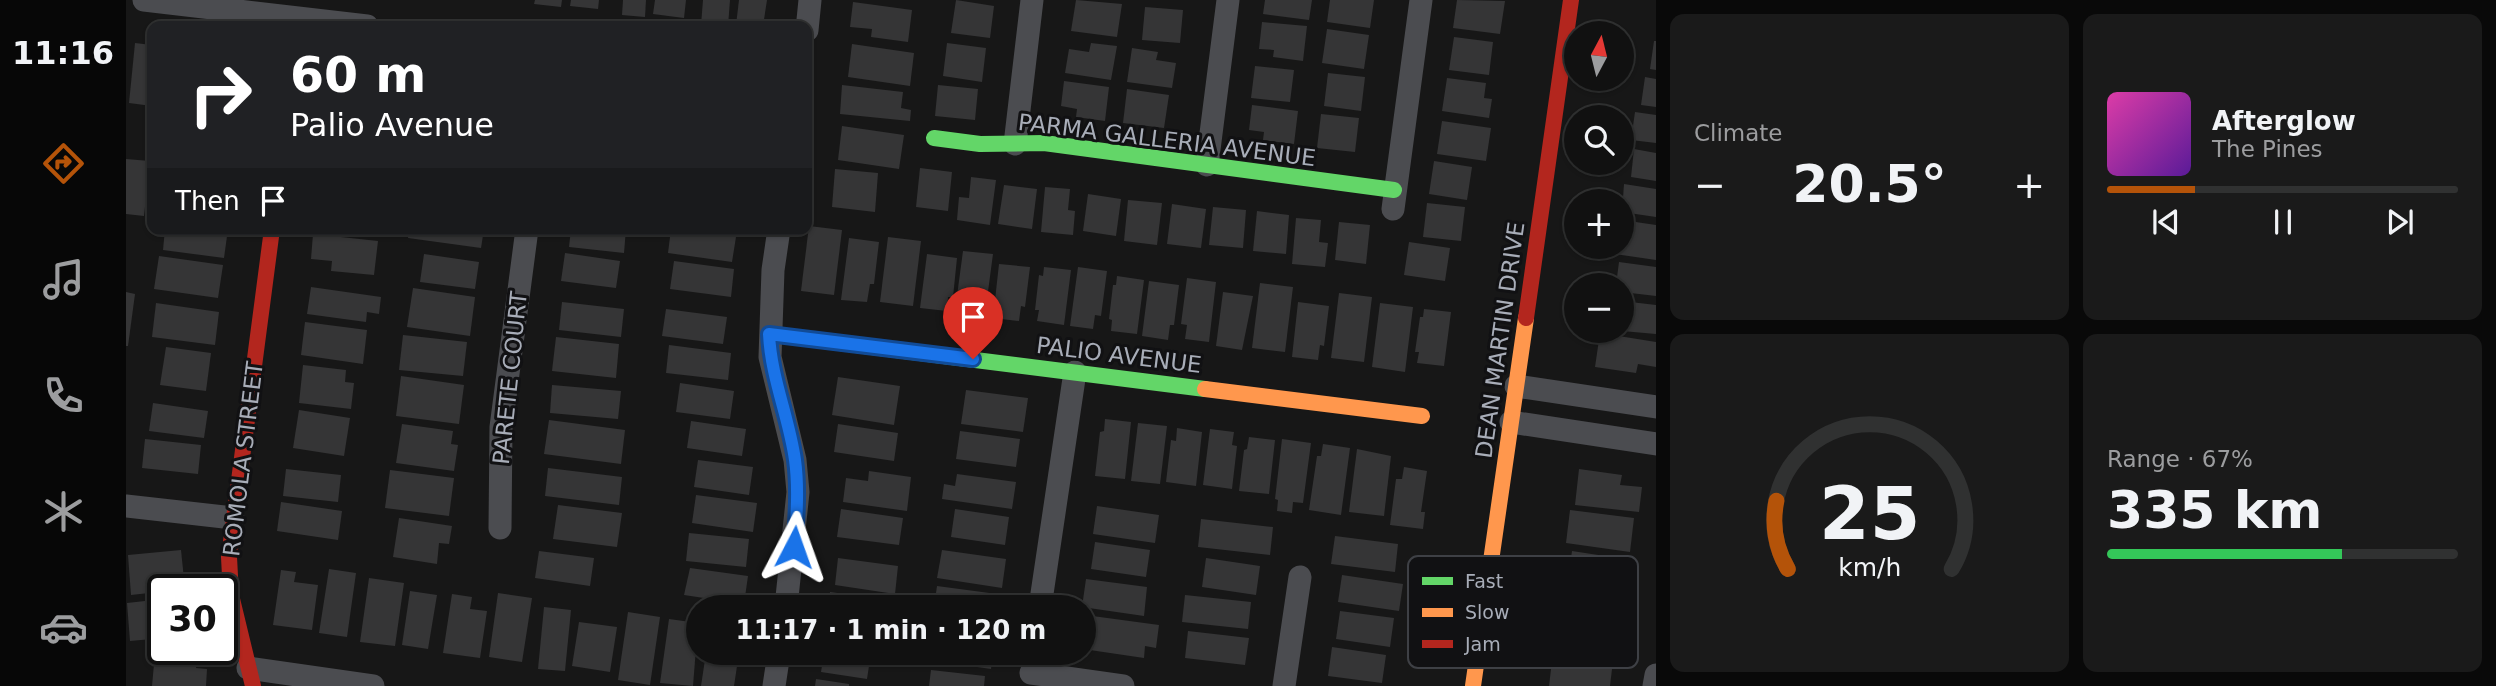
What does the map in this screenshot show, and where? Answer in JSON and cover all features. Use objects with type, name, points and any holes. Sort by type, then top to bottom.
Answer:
[{"type":"street","points":[[144,0],[290,21]]},
{"type":"street","points":[[808,21],[810,0]]},
{"type":"street","points":[[1015,144],[1032,0]]},
{"type":"street","points":[[1207,165],[1228,0]]},
{"type":"street","points":[[1393,199],[1421,0]]},
{"type":"street","name":"DEAN MARTIN DRIVE","points":[[1492,556],[1572,0]]},
{"type":"street","name":"PARMA GALLERIA AVENUE","points":[[934,138],[979,144],[1044,144],[1207,165],[1393,199]]},
{"type":"street","name":"ROMOLA STREET","points":[[251,677],[231,595],[229,557],[271,235]]},
{"type":"street","name":"PARETE COURT","points":[[500,528],[501,426],[526,235]]},
{"type":"street","points":[[778,235],[773,270],[770,357],[795,460],[797,492],[787,595]]},
{"type":"street","name":"PALIO AVENUE","points":[[769,334],[1422,416]]},
{"type":"street","points":[[1042,595],[1075,372]]},
{"type":"street","points":[[1516,386],[1656,407]]},
{"type":"street","points":[[1511,422],[1656,444]]},
{"type":"street","points":[[126,506],[233,518]]},
{"type":"street","points":[[1284,686],[1300,577]]},
{"type":"street","points":[[774,686],[777,665]]},
{"type":"street","name":"DEAN MARTIN DRIVE","points":[[1473,686],[1476,668]]},
{"type":"street","points":[[1031,671],[1123,686]]},
{"type":"street","points":[[1654,686],[1656,676]]},
{"type":"street","points":[[251,677],[373,686]]},
{"type":"building","points":[[535,0],[562,0],[561,7],[534,4]]},
{"type":"building","points":[[571,0],[599,0],[598,9],[570,6]]},
{"type":"building","points":[[623,0],[646,0],[645,17],[622,15]]},
{"type":"building","points":[[655,0],[686,0],[684,18],[653,14]]},
{"type":"building","points":[[703,0],[730,0],[728,21],[701,21]]},
{"type":"building","points":[[739,0],[767,0],[764,21],[736,21]]},
{"type":"building","points":[[956,0],[994,6],[990,38],[951,33]]},
{"type":"building","points":[[1076,0],[1122,4],[1117,37],[1071,31]]},
{"type":"building","points":[[1265,0],[1312,0],[1309,20],[1263,14]]},
{"type":"building","points":[[1330,0],[1374,0],[1370,28],[1327,22]]},
{"type":"building","points":[[1457,0],[1505,1],[1500,34],[1453,28]]},
{"type":"building","points":[[853,2],[912,10],[908,42],[871,37],[872,29],[850,27]]},
{"type":"building","points":[[1145,7],[1183,10],[1180,43],[1142,40]]},
{"type":"building","points":[[1262,22],[1307,26],[1303,61],[1273,57],[1274,50],[1259,49]]},
{"type":"building","points":[[1327,29],[1369,35],[1364,69],[1322,63]]},
{"type":"building","points":[[1454,37],[1493,42],[1489,75],[1449,70]]},
{"type":"building","points":[[1656,41],[1656,70],[1650,69]]},
{"type":"building","points":[[135,43],[147,44],[147,105],[129,103]]},
{"type":"building","points":[[947,43],[986,48],[982,82],[943,76]]},
{"type":"building","points":[[1091,43],[1117,46],[1111,80],[1065,73],[1069,49],[1089,52]]},
{"type":"building","points":[[852,44],[914,53],[910,86],[848,77]]},
{"type":"building","points":[[1132,48],[1158,52],[1156,60],[1176,63],[1172,88],[1127,82]]},
{"type":"building","points":[[1255,66],[1294,70],[1290,102],[1251,98]]},
{"type":"building","points":[[1328,73],[1365,77],[1361,111],[1324,106]]},
{"type":"building","points":[[1645,77],[1656,79],[1656,107],[1641,105]]},
{"type":"building","points":[[1447,78],[1486,83],[1484,98],[1492,99],[1489,118],[1442,111]]},
{"type":"building","points":[[1064,81],[1109,87],[1105,121],[1076,117],[1077,109],[1061,106]]},
{"type":"building","points":[[842,85],[903,92],[901,108],[911,110],[910,121],[840,114]]},
{"type":"building","points":[[938,85],[978,89],[975,120],[935,116]]},
{"type":"building","points":[[1127,89],[1169,95],[1164,128],[1123,123]]},
{"type":"building","points":[[1252,105],[1298,111],[1294,144],[1263,140],[1264,132],[1249,130]]},
{"type":"building","points":[[1635,112],[1656,115],[1656,143],[1634,140]]},
{"type":"building","points":[[1321,114],[1359,118],[1355,152],[1317,148]]},
{"type":"building","points":[[1442,121],[1491,128],[1486,161],[1437,154]]},
{"type":"building","points":[[842,126],[904,135],[899,169],[838,160]]},
{"type":"building","points":[[1634,149],[1656,153],[1656,181],[1631,177],[1634,175]]},
{"type":"building","points":[[126,159],[147,161],[144,216],[126,214]]},
{"type":"building","points":[[1434,161],[1472,167],[1467,200],[1429,194]]},
{"type":"building","points":[[920,168],[952,172],[948,211],[916,207]]},
{"type":"building","points":[[835,169],[878,173],[875,212],[832,207]]},
{"type":"building","points":[[971,177],[996,180],[990,225],[957,220],[959,197],[969,198]]},
{"type":"building","points":[[1624,184],[1656,189],[1656,217],[1634,214],[1634,189],[1624,189]]},
{"type":"building","points":[[1004,185],[1037,189],[1032,229],[998,224]]},
{"type":"building","points":[[1045,187],[1070,189],[1068,210],[1075,211],[1073,235],[1041,232]]},
{"type":"building","points":[[1088,194],[1121,199],[1116,236],[1083,231]]},
{"type":"building","points":[[1128,200],[1162,203],[1157,245],[1124,241]]},
{"type":"building","points":[[1427,203],[1465,207],[1461,241],[1423,237]]},
{"type":"building","points":[[1172,204],[1206,209],[1201,248],[1167,244]]},
{"type":"building","points":[[1213,207],[1246,210],[1243,248],[1209,245]]},
{"type":"building","points":[[1257,211],[1289,215],[1286,254],[1253,251]]},
{"type":"building","points":[[1296,218],[1321,220],[1319,242],[1328,243],[1325,267],[1292,264]]},
{"type":"building","points":[[1339,222],[1370,225],[1366,264],[1335,260]]},
{"type":"building","points":[[1634,222],[1656,225],[1656,260],[1634,257]]},
{"type":"building","points":[[812,226],[842,230],[834,295],[801,291],[808,235],[812,235]]},
{"type":"building","points":[[164,235],[227,235],[224,258],[163,250]]},
{"type":"building","points":[[313,235],[378,241],[374,275],[331,271],[332,261],[311,259]]},
{"type":"building","points":[[408,235],[483,235],[481,248],[408,238]]},
{"type":"building","points":[[570,235],[626,235],[624,253],[569,247]]},
{"type":"building","points":[[670,235],[736,237],[732,262],[668,253]]},
{"type":"building","points":[[888,237],[921,241],[913,306],[880,302]]},
{"type":"building","points":[[849,238],[879,242],[874,284],[870,284],[867,302],[841,300]]},
{"type":"building","points":[[1409,242],[1450,248],[1445,281],[1404,275]]},
{"type":"building","points":[[963,251],[993,254],[985,314],[962,311],[963,297],[957,296]]},
{"type":"building","points":[[565,253],[620,261],[616,288],[561,281]]},
{"type":"building","points":[[424,254],[479,262],[475,289],[420,282]]},
{"type":"building","points":[[927,254],[957,258],[953,297],[948,297],[947,311],[920,308]]},
{"type":"building","points":[[159,256],[223,265],[218,298],[154,289]]},
{"type":"building","points":[[674,261],[734,269],[731,297],[670,289]]},
{"type":"building","points":[[1619,262],[1656,267],[1656,296],[1634,293],[1634,273],[1618,273]]},
{"type":"building","points":[[999,264],[1030,267],[1025,307],[1021,306],[1019,321],[993,318]]},
{"type":"building","points":[[1044,267],[1071,270],[1064,325],[1037,321],[1039,310],[1035,310],[1039,275],[1043,276]]},
{"type":"building","points":[[1078,267],[1107,271],[1101,316],[1095,315],[1093,329],[1070,326]]},
{"type":"building","points":[[1117,276],[1144,280],[1137,334],[1111,331],[1112,320],[1109,319],[1113,285],[1116,285]]},
{"type":"building","points":[[1187,278],[1216,282],[1209,342],[1185,339],[1187,325],[1181,324]]},
{"type":"building","points":[[1149,281],[1179,285],[1174,325],[1170,325],[1168,340],[1142,336]]},
{"type":"building","points":[[1260,283],[1293,287],[1285,352],[1252,348]]},
{"type":"building","points":[[311,287],[381,297],[379,314],[367,312],[366,322],[307,314]]},
{"type":"building","points":[[413,288],[475,297],[470,336],[407,327]]},
{"type":"building","points":[[126,292],[135,294],[128,346],[126,346]]},
{"type":"building","points":[[1223,292],[1253,296],[1242,350],[1216,346]]},
{"type":"building","points":[[1339,293],[1372,297],[1364,362],[1331,358]]},
{"type":"building","points":[[562,302],[624,309],[621,337],[559,330]]},
{"type":"building","points":[[1298,302],[1329,306],[1324,346],[1320,345],[1318,360],[1292,357]]},
{"type":"building","points":[[1634,302],[1656,305],[1656,334],[1634,332]]},
{"type":"building","points":[[156,303],[219,312],[215,345],[152,337]]},
{"type":"building","points":[[1380,303],[1413,307],[1405,372],[1372,367]]},
{"type":"building","points":[[666,309],[727,317],[723,344],[662,336]]},
{"type":"building","points":[[1424,309],[1451,312],[1444,366],[1417,363],[1419,352],[1415,352],[1420,317],[1423,317]]},
{"type":"building","points":[[305,322],[367,330],[363,364],[301,355]]},
{"type":"building","points":[[403,335],[467,342],[463,376],[399,370]]},
{"type":"building","points":[[556,337],[619,344],[616,378],[552,371]]},
{"type":"building","points":[[1634,338],[1656,342],[1656,367],[1638,364],[1636,373],[1595,367],[1599,343],[1634,343]]},
{"type":"building","points":[[669,345],[731,353],[728,380],[666,373]]},
{"type":"building","points":[[166,347],[211,353],[206,391],[160,385]]},
{"type":"building","points":[[303,365],[346,370],[345,382],[354,383],[351,409],[299,403]]},
{"type":"building","points":[[401,376],[464,385],[459,424],[396,416]]},
{"type":"building","points":[[838,377],[900,386],[894,425],[832,415]]},
{"type":"building","points":[[680,383],[734,391],[730,419],[676,412]]},
{"type":"building","points":[[552,385],[621,391],[618,419],[550,413]]},
{"type":"building","points":[[966,390],[1028,398],[1023,432],[961,424]]},
{"type":"building","points":[[153,403],[208,411],[204,438],[149,431]]},
{"type":"building","points":[[299,410],[350,418],[344,456],[293,448]]},
{"type":"building","points":[[1105,419],[1131,422],[1125,479],[1095,476],[1100,432],[1104,431]]},
{"type":"building","points":[[549,420],[625,430],[621,464],[544,454]]},
{"type":"building","points":[[691,421],[746,429],[742,456],[687,448]]},
{"type":"building","points":[[1138,423],[1167,426],[1160,484],[1131,481]]},
{"type":"building","points":[[402,424],[453,431],[451,444],[458,445],[454,471],[396,463]]},
{"type":"building","points":[[838,424],[898,433],[894,461],[834,452]]},
{"type":"building","points":[[1177,428],[1202,432],[1196,486],[1166,482],[1171,440],[1176,441]]},
{"type":"building","points":[[1210,429],[1234,432],[1232,445],[1237,446],[1232,489],[1203,485]]},
{"type":"building","points":[[960,431],[1020,439],[1016,467],[956,459]]},
{"type":"building","points":[[1249,437],[1275,440],[1269,494],[1239,491],[1244,450],[1247,449]]},
{"type":"building","points":[[145,439],[201,445],[198,474],[142,468]]},
{"type":"building","points":[[1282,439],[1311,443],[1303,503],[1293,502],[1292,513],[1277,511],[1278,500],[1275,499]]},
{"type":"building","points":[[1323,444],[1350,448],[1341,515],[1309,510],[1317,456],[1321,456]]},
{"type":"building","points":[[1357,449],[1391,456],[1384,516],[1349,512]]},
{"type":"building","points":[[698,460],[753,467],[749,495],[694,487]]},
{"type":"building","points":[[1404,467],[1427,471],[1421,512],[1425,512],[1423,529],[1390,525],[1396,479],[1402,479]]},
{"type":"building","points":[[548,468],[622,477],[619,505],[545,496]]},
{"type":"building","points":[[286,469],[341,475],[338,502],[283,496]]},
{"type":"building","points":[[1579,469],[1622,475],[1620,485],[1642,487],[1639,512],[1575,505]]},
{"type":"building","points":[[390,470],[454,478],[449,516],[385,508]]},
{"type":"building","points":[[869,471],[911,477],[907,511],[843,502],[846,478],[868,481]]},
{"type":"building","points":[[957,474],[1016,482],[1012,509],[942,499],[944,484],[955,486]]},
{"type":"building","points":[[696,495],[757,503],[753,532],[692,523]]},
{"type":"building","points":[[281,502],[342,511],[338,540],[277,531]]},
{"type":"building","points":[[558,505],[622,513],[617,547],[553,539]]},
{"type":"building","points":[[1097,506],[1159,515],[1155,543],[1093,534]]},
{"type":"building","points":[[841,509],[903,518],[899,545],[837,537]]},
{"type":"building","points":[[955,509],[1009,517],[1005,545],[951,537]]},
{"type":"building","points":[[1570,510],[1634,518],[1630,552],[1566,543]]},
{"type":"building","points":[[399,518],[452,526],[449,544],[439,543],[437,564],[393,557]]},
{"type":"building","points":[[1201,519],[1273,527],[1270,555],[1198,547]]},
{"type":"building","points":[[689,533],[749,539],[746,567],[686,561]]},
{"type":"building","points":[[1335,536],[1398,544],[1395,572],[1331,564]]},
{"type":"building","points":[[1095,542],[1150,550],[1146,577],[1091,569]]},
{"type":"building","points":[[181,550],[183,574],[147,574],[147,593],[131,595],[128,555]]},
{"type":"building","points":[[942,550],[1006,559],[1002,588],[937,578]]},
{"type":"building","points":[[539,551],[594,558],[590,586],[535,578]]},
{"type":"building","points":[[1572,551],[1605,556],[1571,556]]},
{"type":"building","points":[[838,558],[898,566],[895,594],[835,585]]},
{"type":"building","points":[[1206,558],[1260,566],[1256,595],[1202,587]]},
{"type":"building","points":[[690,568],[748,576],[745,595],[684,595]]},
{"type":"building","points":[[329,569],[356,573],[347,637],[319,633]]},
{"type":"building","points":[[281,570],[296,572],[294,582],[318,585],[312,630],[273,625]]},
{"type":"building","points":[[1342,575],[1403,584],[1399,611],[1338,602]]},
{"type":"building","points":[[369,578],[404,583],[395,646],[360,642]]},
{"type":"building","points":[[1086,579],[1147,587],[1144,616],[1096,609],[1096,595],[1084,595]]},
{"type":"building","points":[[937,586],[997,594],[997,595],[936,595]]},
{"type":"building","points":[[410,591],[437,595],[428,649],[402,645]]},
{"type":"building","points":[[830,592],[852,595],[830,595]]},
{"type":"building","points":[[498,593],[532,598],[522,662],[489,657]]},
{"type":"building","points":[[452,594],[472,597],[470,609],[487,611],[480,658],[443,653]]},
{"type":"building","points":[[1185,595],[1251,602],[1248,629],[1182,622]]},
{"type":"building","points":[[147,601],[147,639],[130,641],[127,603]]},
{"type":"building","points":[[544,607],[571,610],[565,671],[538,669]]},
{"type":"building","points":[[1340,611],[1394,618],[1390,647],[1336,639]]},
{"type":"building","points":[[628,612],[660,617],[650,685],[618,680]]},
{"type":"building","points":[[1096,616],[1159,625],[1156,648],[1145,646],[1144,658],[1096,651]]},
{"type":"building","points":[[669,619],[686,621],[686,665],[695,665],[693,686],[660,683]]},
{"type":"building","points":[[579,622],[617,627],[610,672],[572,666]]},
{"type":"building","points":[[1188,631],[1249,638],[1245,665],[1185,658]]},
{"type":"building","points":[[1332,647],[1386,655],[1382,683],[1328,676]]},
{"type":"building","points":[[154,665],[196,665],[196,668],[207,669],[206,686],[152,686]]},
{"type":"building","points":[[704,665],[737,665],[734,686],[701,686]]},
{"type":"building","points":[[822,665],[869,665],[867,679],[821,672]]},
{"type":"building","points":[[963,665],[992,665],[991,669]]},
{"type":"building","points":[[1551,668],[1612,669],[1610,686],[1549,686]]},
{"type":"building","points":[[931,670],[985,676],[984,686],[929,686]]},
{"type":"building","points":[[816,679],[849,684],[849,686],[815,686]]},
{"type":"traffic: fast","points":[[934,138],[980,144],[1044,143],[1394,190]]},
{"type":"traffic: fast","points":[[769,334],[1205,389]]},
{"type":"traffic: slow","points":[[1492,556],[1526,318]]},
{"type":"traffic: slow","points":[[1205,389],[1422,416]]},
{"type":"traffic: slow","points":[[1473,686],[1476,668]]},
{"type":"traffic: jam","points":[[1526,318],[1571,0]]},
{"type":"traffic: jam","points":[[253,686],[231,595],[229,557],[271,235]]},
{"type":"route","points":[[794,547],[797,524],[795,460],[774,377],[769,334],[973,359]]}]
